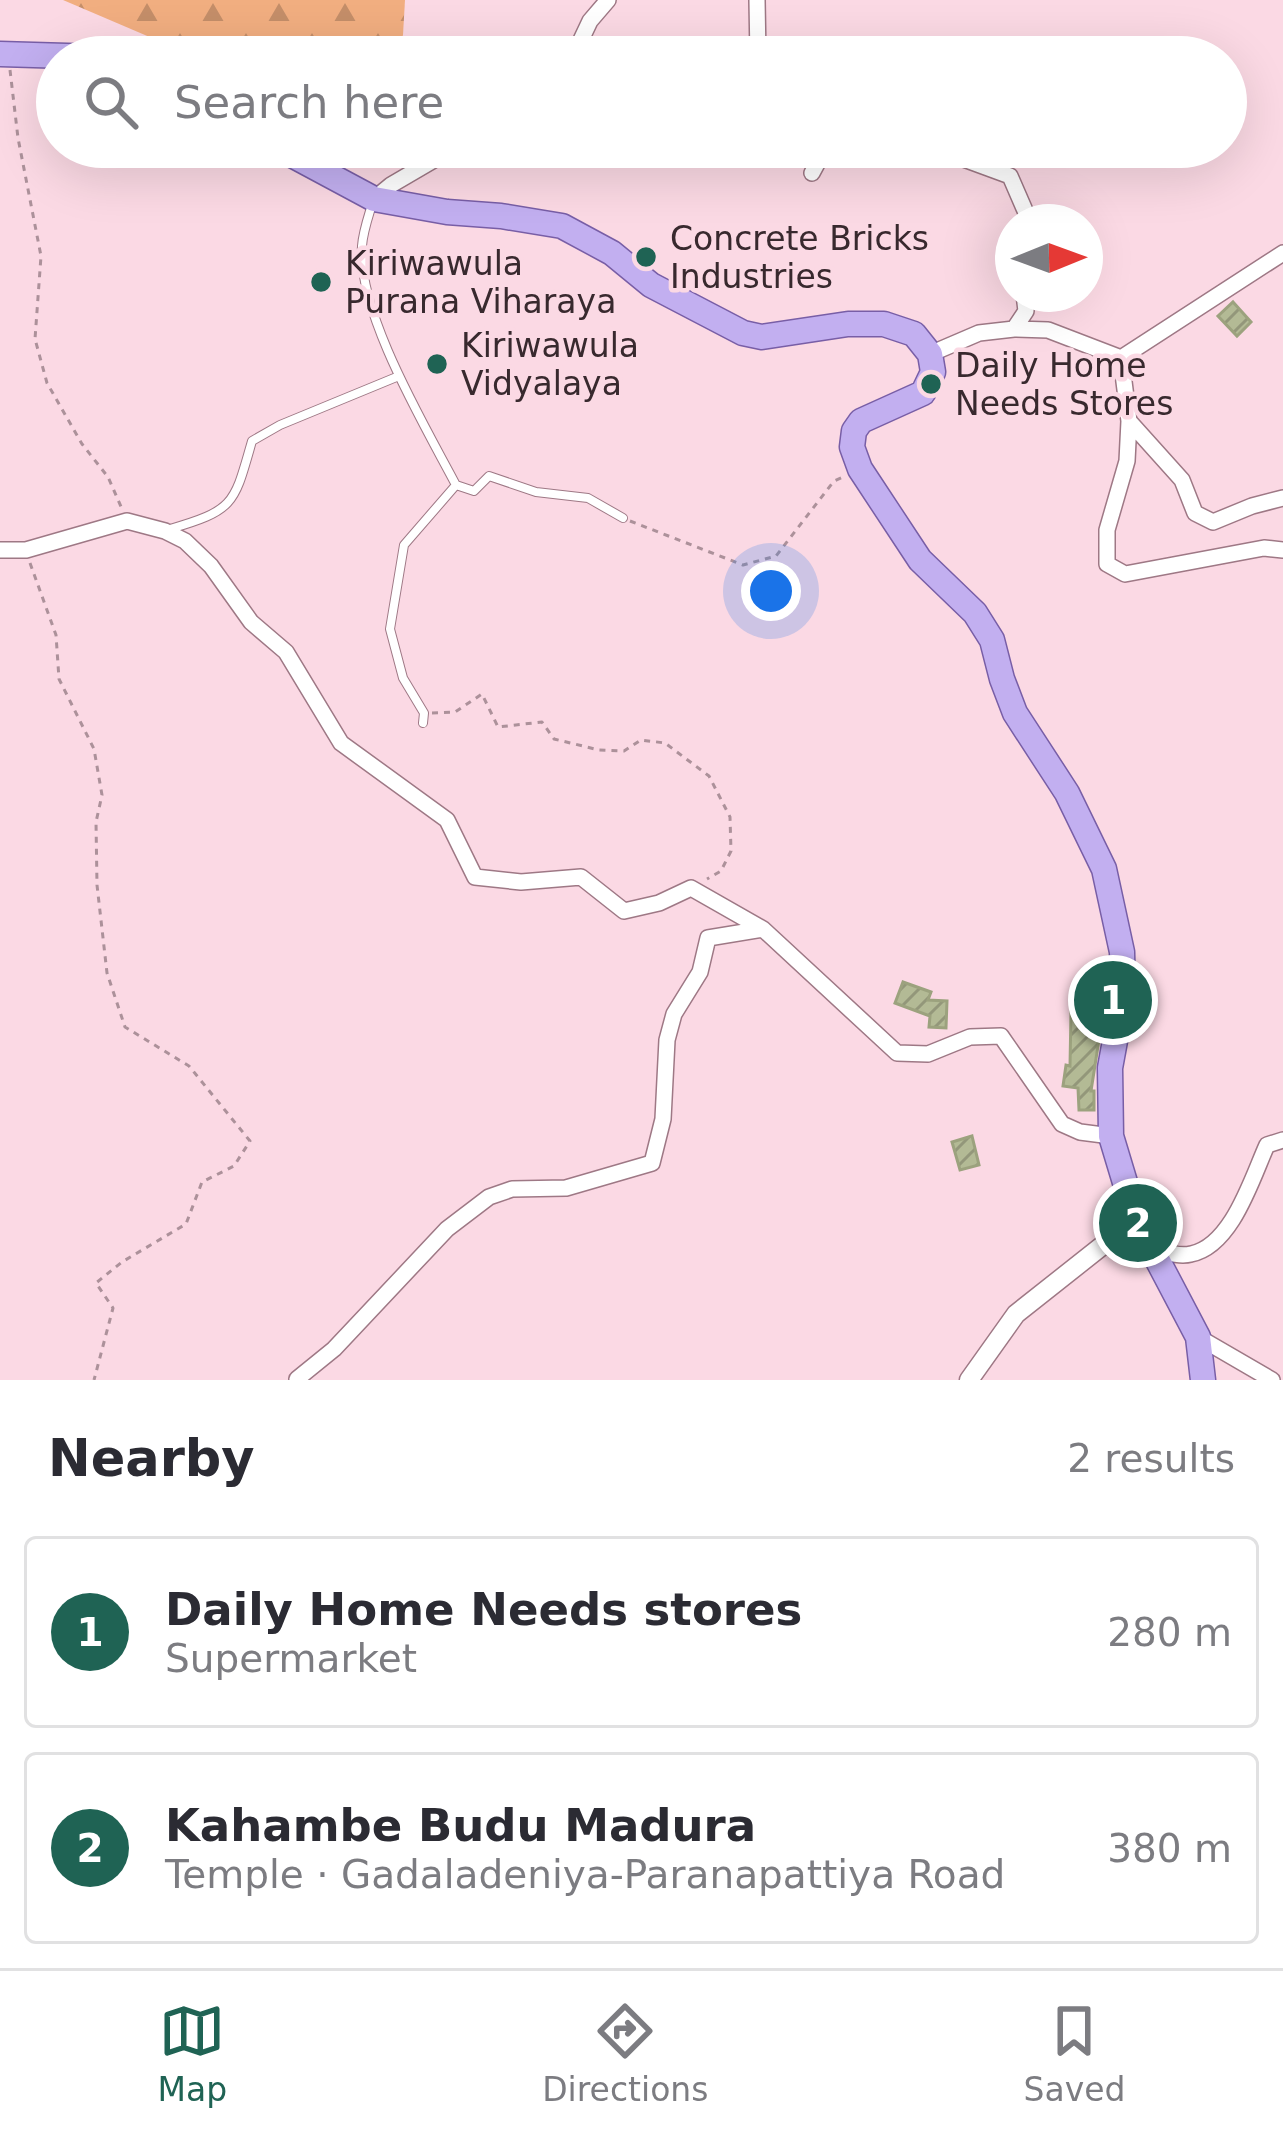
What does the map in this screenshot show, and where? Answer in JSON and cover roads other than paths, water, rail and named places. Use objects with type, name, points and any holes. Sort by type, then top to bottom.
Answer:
[{"type":"main road","points":[[4,55],[36,56]]},
{"type":"main road","points":[[315,168],[374,200],[562,226],[613,253],[651,285],[742,333],[762,337],[848,324],[884,324],[914,334],[930,354],[933,372],[923,393],[861,421],[852,447],[860,469],[920,560],[975,613],[992,640],[1015,713],[1067,793],[1104,869],[1122,952],[1123,997],[1110,1069],[1111,1136],[1136,1220],[1198,1337],[1203,1380]]},
{"type":"street","points":[[583,36],[608,0]]},
{"type":"street","points":[[758,0],[758,36]]},
{"type":"street","points":[[374,200],[420,168]]},
{"type":"street","points":[[812,173],[815,168]]},
{"type":"street","points":[[995,168],[1010,176],[1022,204]]},
{"type":"street","points":[[1121,358],[1283,253]]},
{"type":"street","points":[[1014,329],[1025,312]]},
{"type":"street","points":[[930,354],[979,333],[1014,329],[1048,330],[1121,358]]},
{"type":"street","points":[[1121,358],[1129,421],[1127,461],[1107,530],[1107,563],[1126,574],[1264,548],[1283,550]]},
{"type":"street","points":[[1129,421],[1182,480],[1195,513],[1213,522],[1283,498]]},
{"type":"street","points":[[0,550],[26,550],[128,521],[185,541],[211,566],[251,622],[286,652],[341,743],[447,820],[475,877],[521,882],[581,878],[624,911],[659,904],[691,888],[763,929],[897,1053],[928,1054],[970,1037],[1000,1036],[1062,1124],[1111,1136]]},
{"type":"street","points":[[297,1379],[334,1349],[447,1229],[489,1196],[512,1189],[566,1188],[652,1163],[663,1119],[667,1040],[674,1014],[700,972],[708,938],[763,929]]},
{"type":"street","points":[[1150,1249],[1186,1256],[1206,1250],[1242,1207],[1267,1145],[1283,1140]]},
{"type":"street","points":[[969,1380],[1016,1314],[1136,1220]]},
{"type":"street","points":[[1198,1337],[1272,1380]]},
{"type":"lane","points":[[374,200],[361,248],[366,290],[398,376],[456,485],[474,491],[489,476],[536,492],[588,499],[623,518]]},
{"type":"lane","points":[[165,531],[208,518],[230,501],[238,491],[252,441],[398,376]]},
{"type":"lane","points":[[423,718],[403,677],[390,629],[404,544],[456,485]]},
{"type":"place","name":"Concrete Bricks Industries","points":[[646,257]]},
{"type":"place","name":"Kiriwawula Purana Viharaya","points":[[321,282]]},
{"type":"place","name":"Kiriwawula Vidyalaya","points":[[437,364]]},
{"type":"place","name":"Daily Home Needs Stores","points":[[931,384]]},
{"type":"place","name":"Daily Home Needs stores","points":[[1113,1000]]},
{"type":"place","name":"Kahambe Budu Madura","points":[[1138,1223]]}]
